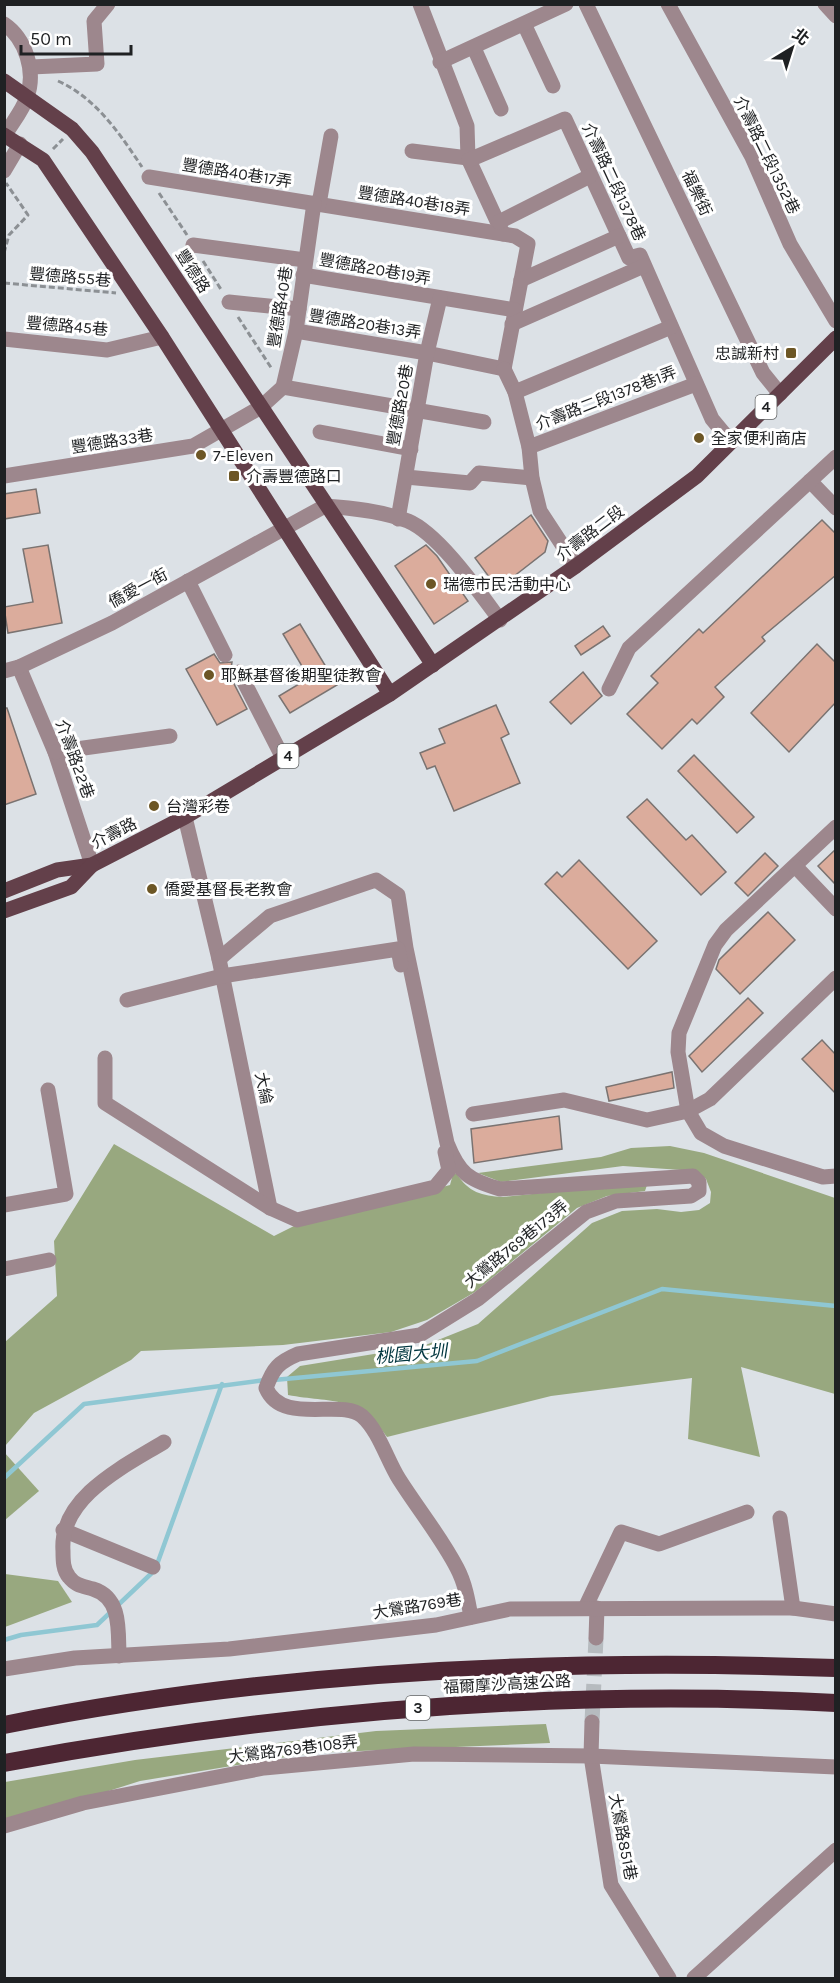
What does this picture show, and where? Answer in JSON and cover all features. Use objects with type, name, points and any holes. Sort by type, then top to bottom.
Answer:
[{"type":"highway","name":"福爾摩沙高速公路","points":[[4,1725],[104,1705],[318,1679],[549,1666],[737,1665],[836,1668]]},
{"type":"highway","name":"福爾摩沙高速公路","points":[[4,1763],[114,1743],[326,1714],[548,1700],[741,1698],[836,1703]]},
{"type":"main road","name":"豐德路","points":[[4,81],[72,129],[92,152],[325,506],[433,665]]},
{"type":"main road","points":[[5,135],[43,160],[162,337],[390,694]]},
{"type":"main road","name":"介壽路二段","points":[[185,817],[390,694],[576,566],[697,476],[836,338]]},
{"type":"main road","name":"介壽路","points":[[4,891],[57,870],[92,864],[185,817]]},
{"type":"main road","name":"介壽路","points":[[4,911],[71,886],[92,864]]},
{"type":"street","points":[[31,68],[97,64],[94,21],[108,4]]},
{"type":"street","points":[[420,4],[466,126],[469,159],[501,228],[590,176]]},
{"type":"street","points":[[440,62],[525,26],[566,4]]},
{"type":"street","name":"福樂街","points":[[586,4],[763,373],[780,394]]},
{"type":"street","name":"介壽路二段1352巷","points":[[668,4],[752,158],[790,244],[836,321]]},
{"type":"street","points":[[825,4],[836,16]]},
{"type":"street","points":[[4,24],[11,28],[27,53],[31,68],[27,97],[5,135]]},
{"type":"street","points":[[525,26],[554,86]]},
{"type":"street","points":[[474,48],[501,109]]},
{"type":"street","name":"介壽路二段1378巷","points":[[469,159],[565,118],[629,258],[640,255],[712,419],[731,442]]},
{"type":"street","name":"豐德路40巷","points":[[284,387],[296,331],[304,268],[331,136]]},
{"type":"street","points":[[4,171],[20,144]]},
{"type":"street","points":[[412,151],[469,159]]},
{"type":"street","name":"豐德路40巷17弄","points":[[149,177],[316,204]]},
{"type":"street","name":"豐德路40巷18弄","points":[[316,204],[501,228],[528,243],[520,280]]},
{"type":"street","points":[[576,566],[540,511],[532,478],[529,447],[515,392],[504,369],[520,280],[619,236]]},
{"type":"street","name":"豐德路20巷19弄","points":[[193,245],[440,298],[513,317]]},
{"type":"street","points":[[513,317],[644,266]]},
{"type":"street","name":"豐德路20巷","points":[[398,519],[427,353],[440,298]]},
{"type":"street","points":[[229,302],[298,309]]},
{"type":"street","points":[[515,392],[671,327]]},
{"type":"street","name":"豐德路20巷13弄","points":[[296,331],[427,353],[504,369]]},
{"type":"street","name":"豐德路45巷","points":[[4,339],[107,350],[162,337]]},
{"type":"street","name":"介壽路二段1378巷1弄","points":[[529,447],[696,384]]},
{"type":"street","points":[[261,406],[284,387],[484,422]]},
{"type":"street","name":"豐德路33巷","points":[[4,476],[194,446],[261,406]]},
{"type":"street","points":[[320,432],[411,449]]},
{"type":"street","points":[[609,689],[629,648],[836,457]]},
{"type":"street","points":[[406,477],[470,483],[479,473],[532,478]]},
{"type":"street","points":[[810,481],[836,508]]},
{"type":"street","points":[[285,529],[325,506],[359,508],[409,521],[445,550],[500,620]]},
{"type":"street","name":"僑愛一街","points":[[12,669],[112,623],[285,529]]},
{"type":"street","points":[[188,581],[225,655]]},
{"type":"street","name":"介壽路22巷","points":[[12,669],[55,752],[92,864]]},
{"type":"street","points":[[239,672],[284,758]]},
{"type":"street","points":[[55,752],[170,736]]},
{"type":"street","name":"大綸","points":[[185,817],[219,959],[270,1208]]},
{"type":"street","points":[[836,827],[796,867],[726,930],[715,945],[680,1033],[678,1052],[688,1112],[701,1133],[724,1146],[823,1177],[836,1176]]},
{"type":"street","points":[[796,867],[836,909]]},
{"type":"street","name":"大鶯路769巷173弄","points":[[219,959],[270,916],[376,880],[398,895],[405,948],[447,1143],[455,1163],[465,1175],[482,1184],[500,1189],[658,1176],[693,1176],[699,1182],[699,1191],[691,1196],[616,1202],[586,1212],[478,1299],[420,1335],[297,1354],[279,1363],[271,1373],[266,1388],[270,1396],[285,1404],[303,1410],[351,1410],[362,1416],[398,1478],[458,1569],[471,1617]]},
{"type":"street","points":[[105,1058],[105,1103],[270,1208],[297,1220],[435,1187],[449,1170],[398,949],[222,976],[127,999]]},
{"type":"street","points":[[473,1113],[564,1100],[647,1120],[688,1112],[710,1099],[836,978]]},
{"type":"street","points":[[5,1204],[66,1194],[48,1090]]},
{"type":"street","points":[[4,1269],[49,1260]]},
{"type":"street","points":[[119,1656],[118,1622],[113,1604],[105,1593],[78,1586],[68,1576],[63,1565],[63,1530],[75,1509],[108,1476],[164,1442]]},
{"type":"street","points":[[596,1638],[591,1608],[621,1532],[659,1545],[747,1512]]},
{"type":"street","points":[[780,1518],[793,1608]]},
{"type":"street","points":[[63,1530],[153,1567]]},
{"type":"street","name":"大鶯路769巷","points":[[4,1669],[75,1658],[229,1649],[436,1624],[510,1609],[793,1608],[836,1614]]},
{"type":"street","name":"大鶯路851巷","points":[[592,1722],[591,1756],[611,1885],[669,1978]]},
{"type":"street","name":"大鶯路769巷108弄","points":[[4,1827],[84,1803],[264,1768],[414,1754],[591,1756],[836,1767]]},
{"type":"street","points":[[694,1978],[836,1850]]},
{"type":"path","points":[[55,79],[90,101],[120,135],[284,387]]},
{"type":"path","points":[[43,160],[72,129]]},
{"type":"path","points":[[4,180],[28,215],[9,235],[4,253]]},
{"type":"path","name":"豐德路55巷","points":[[4,283],[134,295]]},
{"type":"green space","points":[[114,1144],[274,1236],[294,1226],[450,1185],[453,1174],[457,1174],[476,1192],[503,1197],[648,1182],[645,1191],[607,1196],[577,1208],[475,1292],[427,1320],[391,1332],[283,1345],[141,1351],[131,1360],[34,1413],[5,1446],[5,1342],[57,1296],[54,1241]]},
{"type":"green space","points":[[670,1146],[704,1153],[835,1198],[835,1394],[741,1367],[760,1457],[688,1439],[692,1378],[551,1396],[387,1437],[377,1423],[355,1407],[344,1403],[288,1395],[287,1377],[300,1366],[423,1346],[478,1324],[592,1223],[622,1211],[657,1209],[681,1212],[699,1210],[710,1203],[711,1192],[706,1179],[696,1171],[623,1166],[501,1182],[478,1173],[601,1157],[631,1148]]},
{"type":"green space","points":[[4,1452],[39,1491],[5,1520],[4,1520]]},
{"type":"green space","points":[[5,1574],[58,1581],[72,1602],[5,1627]]},
{"type":"green space","points":[[546,1724],[550,1743],[311,1753],[140,1781],[5,1824],[5,1782],[135,1760],[376,1731]]},
{"type":"building","points":[[36,489],[40,513],[4,519],[4,494]]},
{"type":"building","points":[[531,515],[548,541],[545,552],[504,584],[495,585],[475,558]]},
{"type":"building","points":[[822,520],[836,534],[836,575],[762,637],[765,641],[715,687],[724,697],[697,724],[692,719],[662,749],[627,714],[658,683],[651,676],[699,629],[703,633]]},
{"type":"building","points":[[48,545],[62,623],[8,633],[4,607],[33,602],[23,549]]},
{"type":"building","name":"瑞德市民活動中心","points":[[426,545],[437,556],[468,601],[434,624],[395,566]]},
{"type":"building","points":[[300,624],[337,685],[290,713],[279,696],[309,678],[283,634]]},
{"type":"building","points":[[603,626],[610,636],[581,655],[575,646]]},
{"type":"building","points":[[817,644],[836,663],[836,702],[789,752],[751,713]]},
{"type":"building","points":[[214,654],[220,663],[232,662],[230,676],[247,709],[217,725],[186,669]]},
{"type":"building","points":[[583,672],[602,696],[571,724],[550,702]]},
{"type":"building","points":[[496,705],[509,734],[501,738],[520,783],[454,811],[435,766],[427,769],[420,753],[445,743],[439,729]]},
{"type":"building","points":[[4,708],[7,708],[36,794],[4,805]]},
{"type":"building","points":[[694,755],[754,817],[737,833],[678,771]]},
{"type":"building","points":[[647,799],[686,840],[692,835],[726,872],[701,895],[627,817]]},
{"type":"building","points":[[836,849],[836,885],[818,866]]},
{"type":"building","points":[[765,853],[778,866],[748,896],[735,883]]},
{"type":"building","points":[[579,860],[657,941],[628,969],[545,884],[557,872],[562,877]]},
{"type":"building","points":[[768,912],[795,940],[740,994],[716,969],[719,960]]},
{"type":"building","points":[[748,998],[763,1013],[702,1072],[689,1056]]},
{"type":"building","points":[[822,1040],[836,1055],[836,1094],[802,1059]]},
{"type":"building","points":[[672,1072],[674,1088],[609,1101],[606,1087]]},
{"type":"building","points":[[559,1116],[562,1149],[474,1163],[471,1129]]},
{"type":"waterway","name":"桃園大圳","points":[[274,1380],[477,1361],[662,1289],[836,1306]]},
{"type":"waterway","name":"桃園大圳","points":[[4,1478],[84,1404],[265,1380]]},
{"type":"waterway","points":[[4,1640],[21,1635],[97,1625],[155,1570],[222,1384]]},
{"type":"tunnel","points":[[592,1722],[596,1638]]},
{"type":"place","name":"忠誠新村","points":[[791,353]]},
{"type":"place","name":"全家便利商店","points":[[699,438]]},
{"type":"place","name":"7-Eleven","points":[[201,455]]},
{"type":"place","name":"介壽豐德路口","points":[[234,476]]},
{"type":"place","name":"瑞德市民活動中心","points":[[431,584]]},
{"type":"place","name":"耶穌基督後期聖徒教會","points":[[209,675]]},
{"type":"place","name":"台灣彩卷","points":[[154,806]]},
{"type":"place","name":"僑愛基督長老教會","points":[[152,889]]}]
